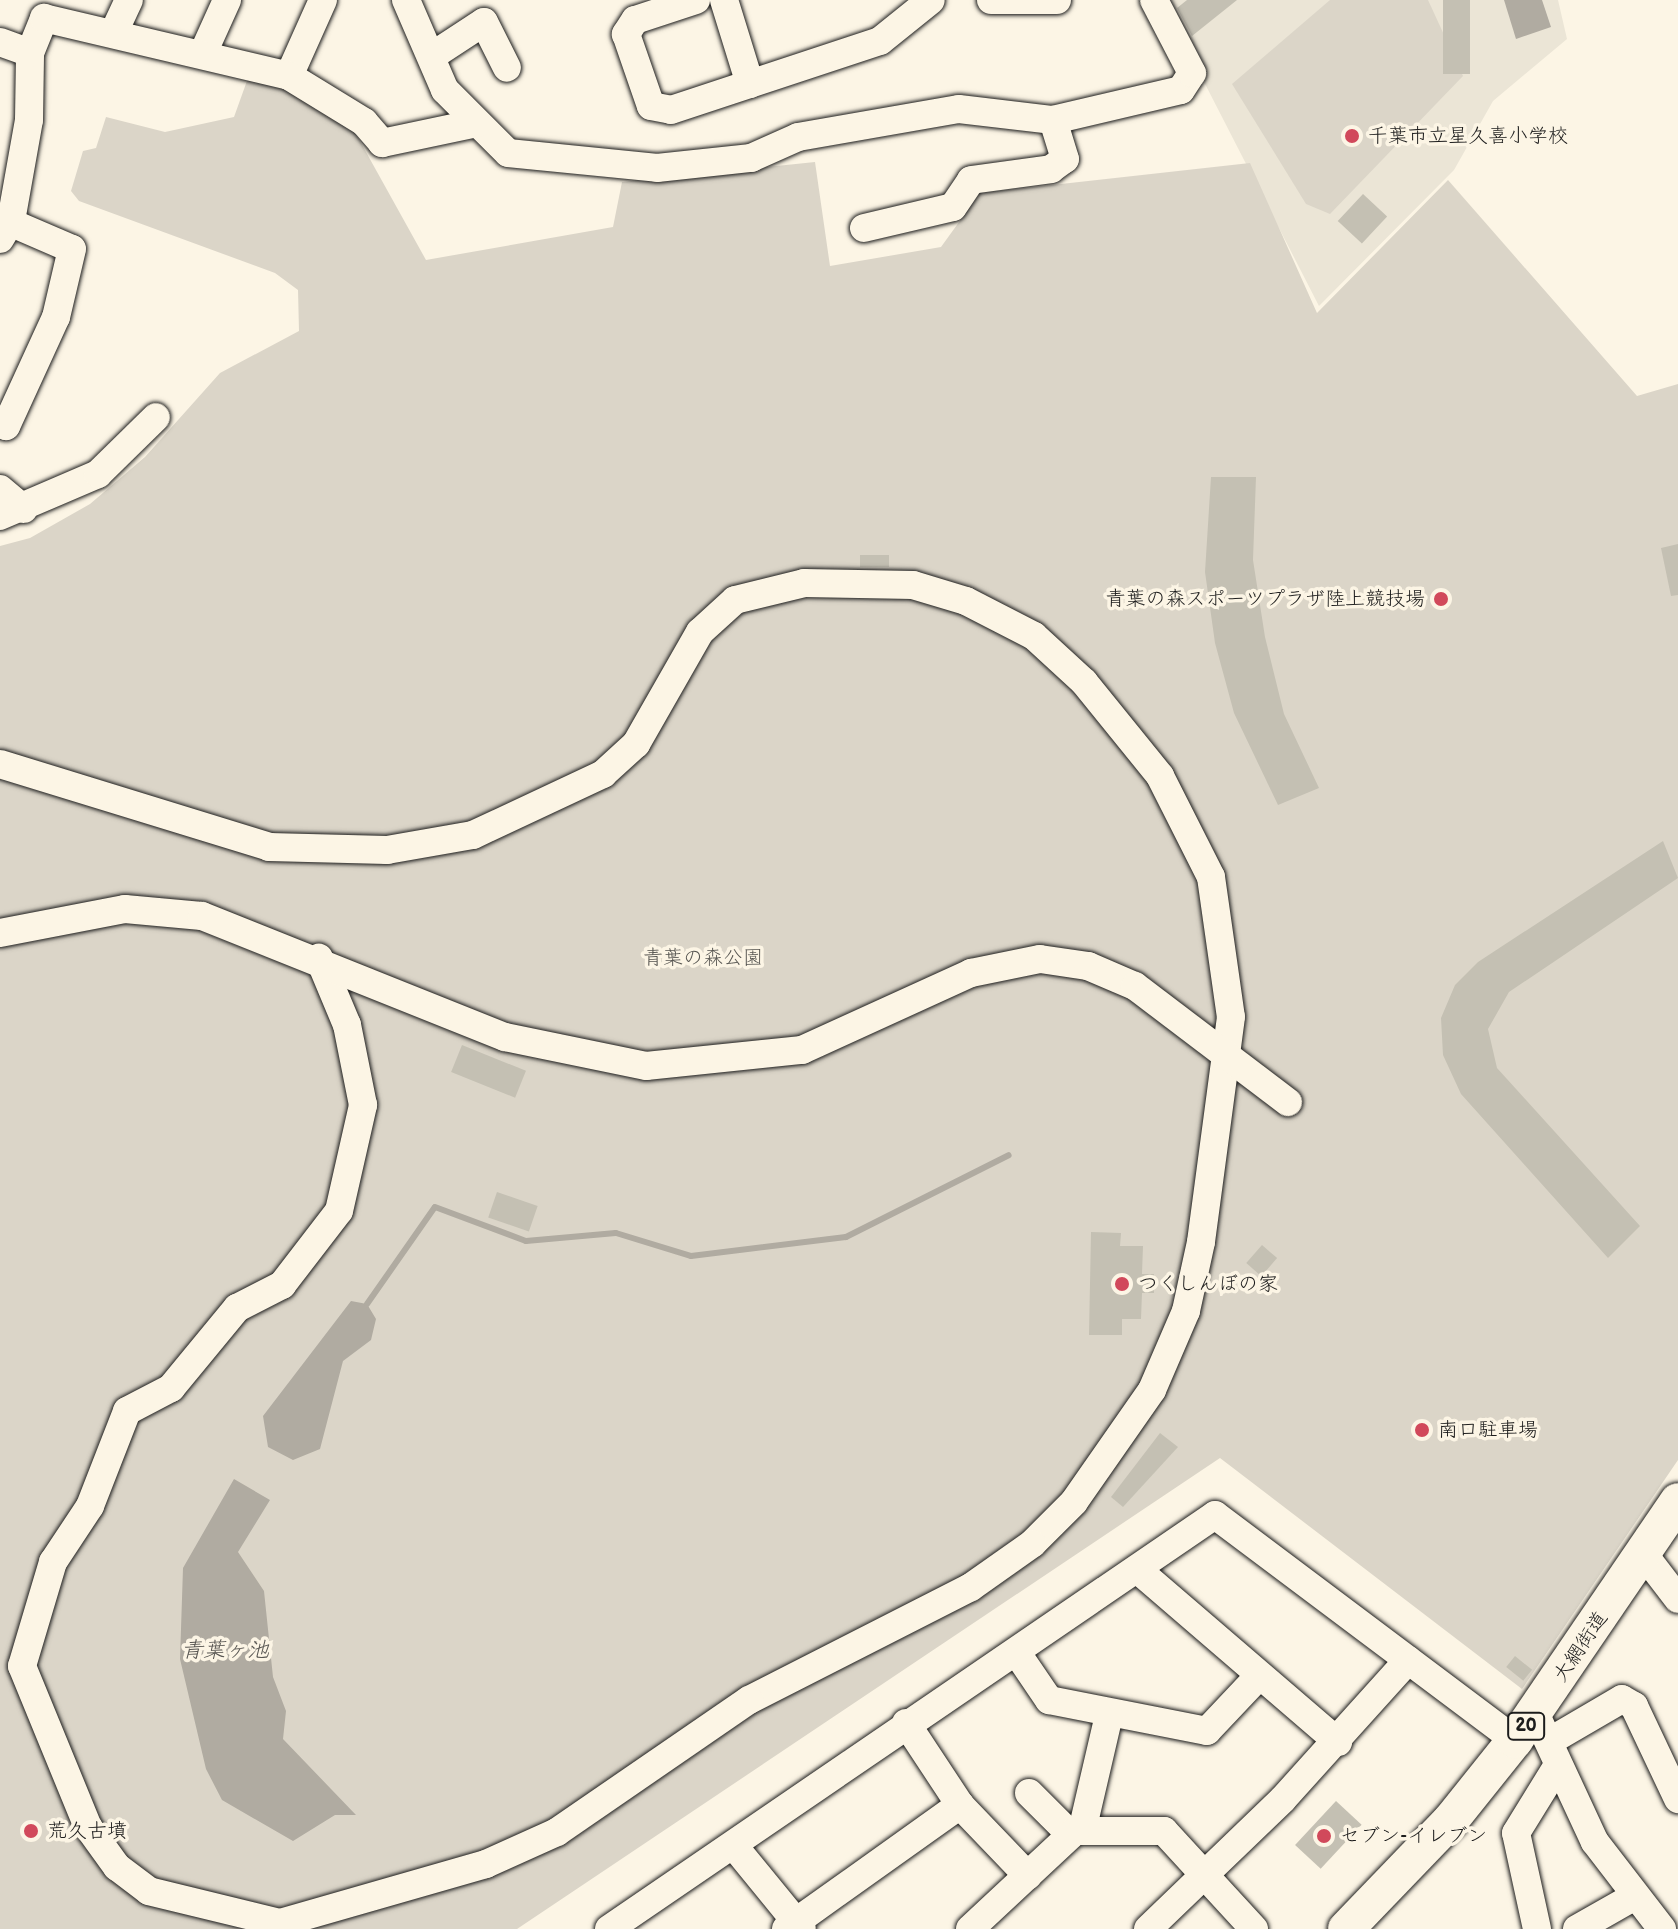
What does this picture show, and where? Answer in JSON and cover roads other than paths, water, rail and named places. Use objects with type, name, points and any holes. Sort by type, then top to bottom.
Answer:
[{"type":"main road","name":"大網街道","points":[[1346,1929],[1451,1820],[1540,1740],[1642,1552],[1678,1501]]},
{"type":"street","points":[[114,32],[129,0]]},
{"type":"street","points":[[204,51],[227,0]]},
{"type":"street","points":[[289,76],[323,0]]},
{"type":"street","points":[[406,0],[445,90],[477,123],[527,160],[657,168],[751,158],[798,137],[959,109],[1053,120],[1181,90],[1192,73],[1154,0]]},
{"type":"street","points":[[696,0],[635,20],[626,34],[651,106],[671,110],[880,41],[931,0]]},
{"type":"street","points":[[724,0],[750,84]]},
{"type":"street","points":[[991,0],[1057,0]]},
{"type":"street","points":[[0,423],[6,426],[56,317],[72,249],[4,226],[29,120],[30,53],[44,18],[204,51],[289,76],[364,122],[382,143],[477,123]]},
{"type":"street","points":[[432,56],[484,22],[507,68]]},
{"type":"street","points":[[0,42],[30,53]]},
{"type":"street","points":[[864,228],[953,207],[971,180],[1051,169],[1065,159],[1053,120]]},
{"type":"street","points":[[0,489],[12,513],[98,474],[156,417]]},
{"type":"street","points":[[0,764],[269,847],[387,850],[473,835],[603,774],[636,744],[700,632],[735,600],[804,583],[913,585],[966,601],[1034,636],[1093,692],[1160,776],[1211,877],[1226,944],[1229,1055],[1186,1311],[1152,1390],[1109,1457],[1032,1544],[971,1587],[749,1700],[557,1832],[486,1864],[276,1926],[167,1897],[117,1867],[81,1812],[22,1666],[53,1562],[90,1506],[127,1411],[171,1388],[237,1308],[282,1285],[339,1211],[363,1105],[351,1039],[319,958]]},
{"type":"street","points":[[0,933],[97,912],[162,909],[319,958],[505,1037],[646,1066],[802,1050],[971,973],[1040,959],[1088,966],[1135,986],[1288,1102]]},
{"type":"street","points":[[609,1929],[734,1846],[906,1723],[1017,1653],[1215,1515],[1408,1660],[1540,1740],[1595,1842],[1662,1929]]},
{"type":"street","points":[[1642,1552],[1678,1599]]},
{"type":"street","points":[[1138,1570],[1258,1677],[1338,1742]]},
{"type":"street","points":[[1017,1653],[1049,1700],[1109,1715],[1207,1731],[1258,1677]]},
{"type":"street","points":[[1148,1929],[1338,1742],[1408,1660]]},
{"type":"street","points":[[1537,1929],[1516,1833],[1540,1740],[1622,1699],[1634,1706],[1670,1759],[1678,1799]]},
{"type":"street","points":[[970,1929],[1076,1833],[1109,1715]]},
{"type":"street","points":[[906,1723],[960,1805],[1028,1876]]},
{"type":"street","points":[[1029,1793],[1076,1833],[1164,1831],[1254,1929]]},
{"type":"street","points":[[734,1846],[795,1926],[960,1805]]},
{"type":"street","points":[[1577,1929],[1635,1896]]},
{"type":"water","points":[[1504,0],[1542,0],[1551,27],[1516,39]]},
{"type":"water","points":[[351,1301],[367,1304],[376,1319],[371,1340],[343,1361],[320,1449],[293,1460],[268,1447],[263,1416]]},
{"type":"water","name":"青葉ヶ池","points":[[234,1479],[270,1500],[238,1552],[264,1591],[273,1677],[286,1711],[283,1739],[356,1815],[335,1815],[293,1841],[222,1800],[206,1769],[180,1659],[183,1568]]},
{"type":"waterway","points":[[367,1304],[435,1207],[526,1241],[616,1233],[691,1256],[846,1237],[1009,1155]]},
{"type":"place","name":"千葉市立星久喜小学校","points":[[1352,136]]},
{"type":"place","name":"青葉の森スポーツプラザ陸上競技場","points":[[1441,599]]},
{"type":"place","name":"つくしんぼの家","points":[[1122,1284]]},
{"type":"place","name":"南口駐車場","points":[[1422,1430]]},
{"type":"place","name":"荒久古墳","points":[[31,1831]]},
{"type":"place","name":"セブン-イレブン","points":[[1324,1836]]},
{"type":"park label","name":"青葉の森公園","points":[[703,958]]}]
